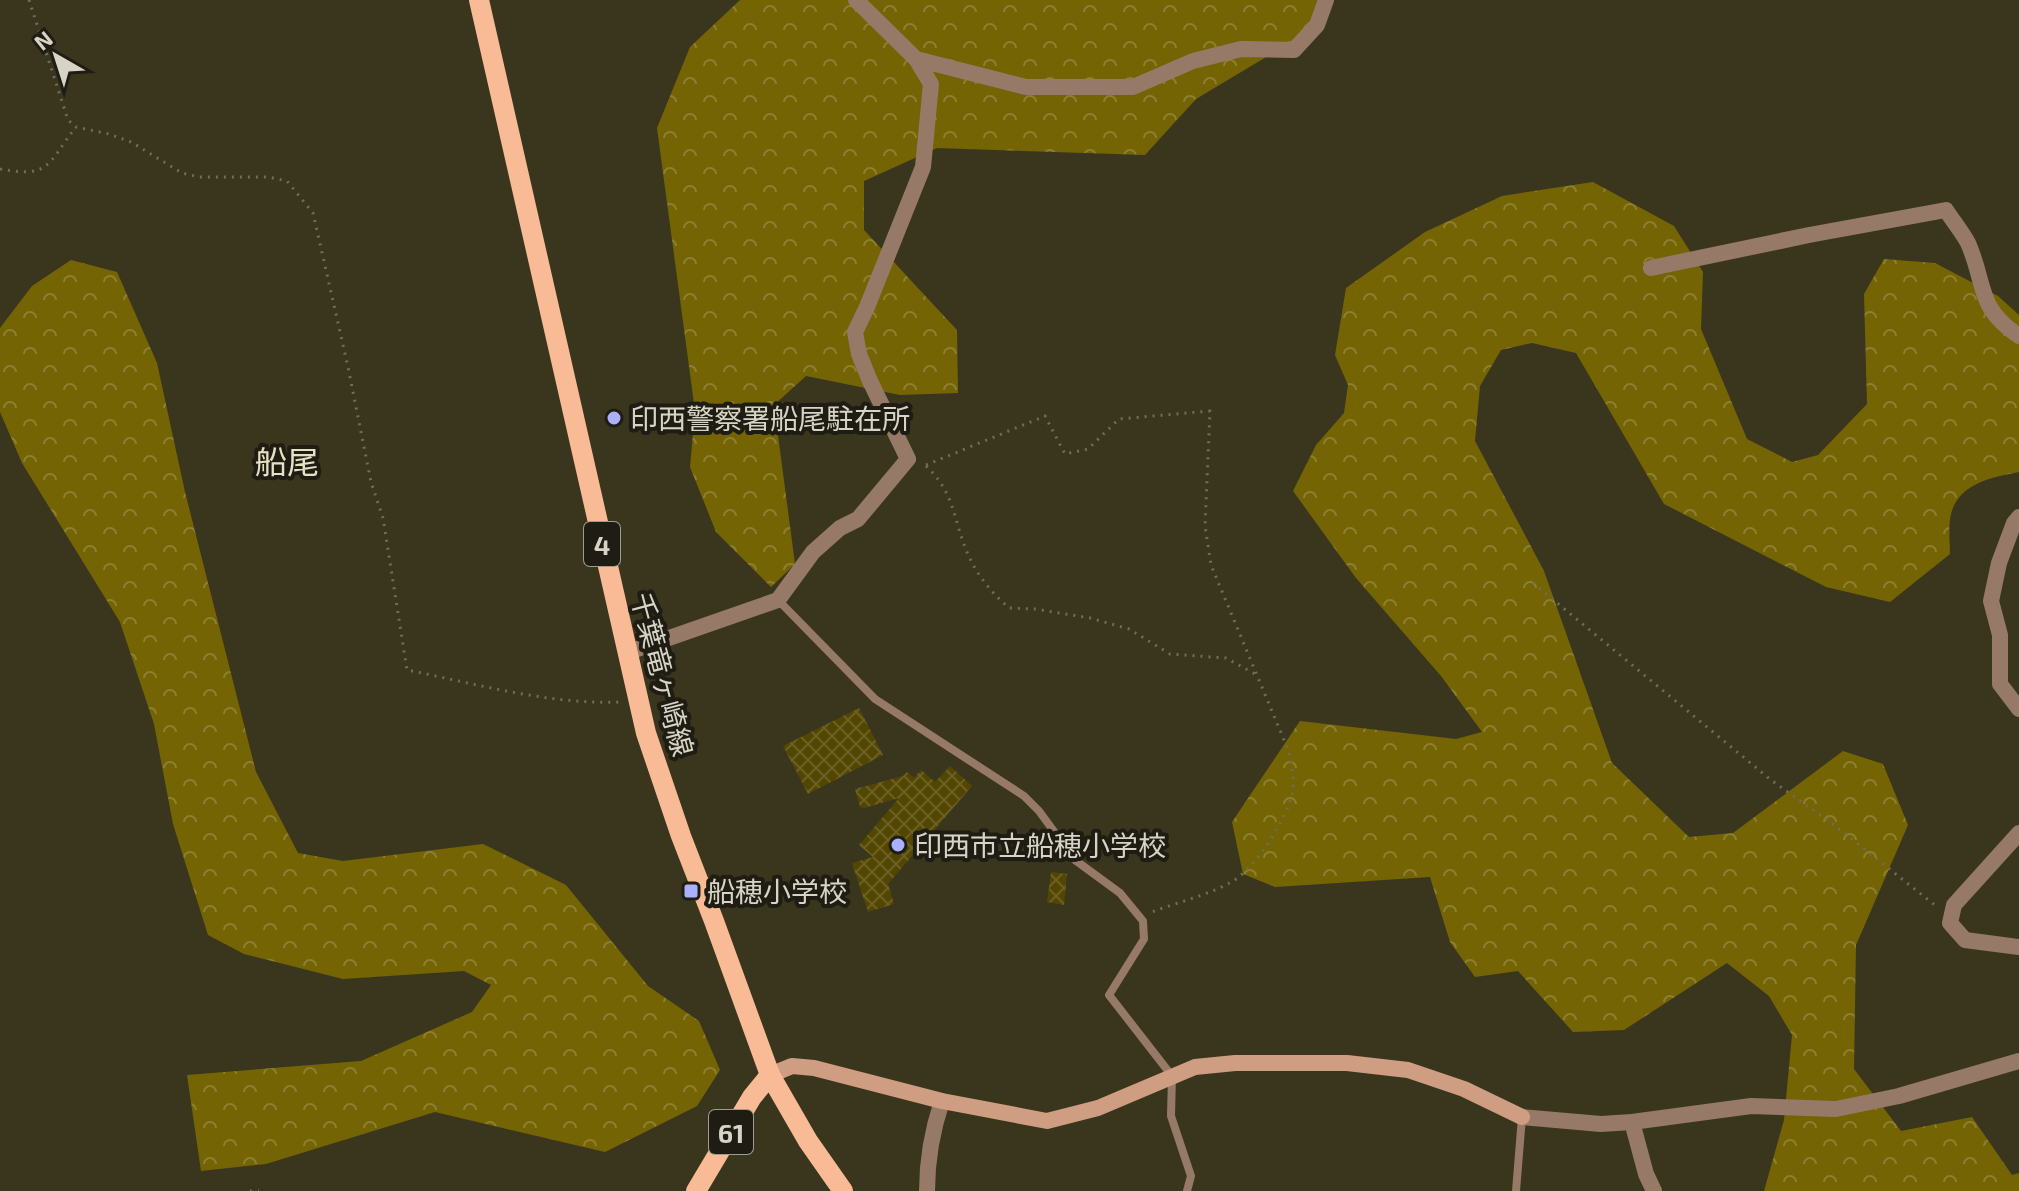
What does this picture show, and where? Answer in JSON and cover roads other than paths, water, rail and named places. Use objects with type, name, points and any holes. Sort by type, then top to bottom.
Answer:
[{"type":"main road","name":"千葉竜ヶ崎線","points":[[479,0],[637,702],[681,836],[770,1075],[800,1128],[843,1191]]},
{"type":"main road","name":"61","points":[[696,1191],[752,1097],[770,1075]]},
{"type":"street","points":[[626,653],[778,600],[813,552],[840,528],[858,519],[908,459],[870,381],[859,354],[855,332],[923,167],[931,84],[916,59],[856,0]]},
{"type":"street","points":[[916,59],[1026,87],[1133,87],[1193,61],[1241,49],[1294,50],[1317,25],[1326,0]]},
{"type":"street","points":[[1651,268],[1946,210],[1968,243],[1987,304],[2004,326],[2019,336]]},
{"type":"street","points":[[2019,517],[1999,563],[1991,601],[2000,635],[2000,684],[2019,709]]},
{"type":"street","points":[[2019,833],[1954,905],[1950,923],[1965,940],[2019,947]]},
{"type":"street","points":[[770,1075],[792,1066],[814,1068],[942,1101],[1047,1121],[1098,1108],[1195,1067],[1235,1063],[1363,1065],[1408,1070],[1464,1089],[1522,1117],[1601,1124],[1751,1106],[1836,1109],[1899,1096],[2019,1061]]},
{"type":"street","points":[[927,1191],[927,1161],[942,1101]]},
{"type":"street","points":[[1632,1122],[1646,1174],[1654,1191]]},
{"type":"lane","points":[[778,600],[875,699],[1024,796],[1075,860],[1120,893],[1140,916],[1144,939],[1109,995],[1172,1076],[1171,1116],[1191,1176],[1187,1191]]},
{"type":"lane","points":[[1516,1191],[1522,1117]]},
{"type":"place","name":"印西警察署船尾駐在所","points":[[614,418]]},
{"type":"place","name":"印西市立船穂小学校","points":[[898,845]]},
{"type":"place","name":"船穂小学校","points":[[691,891]]},
{"type":"district","name":"船尾","points":[[287,461]]}]
